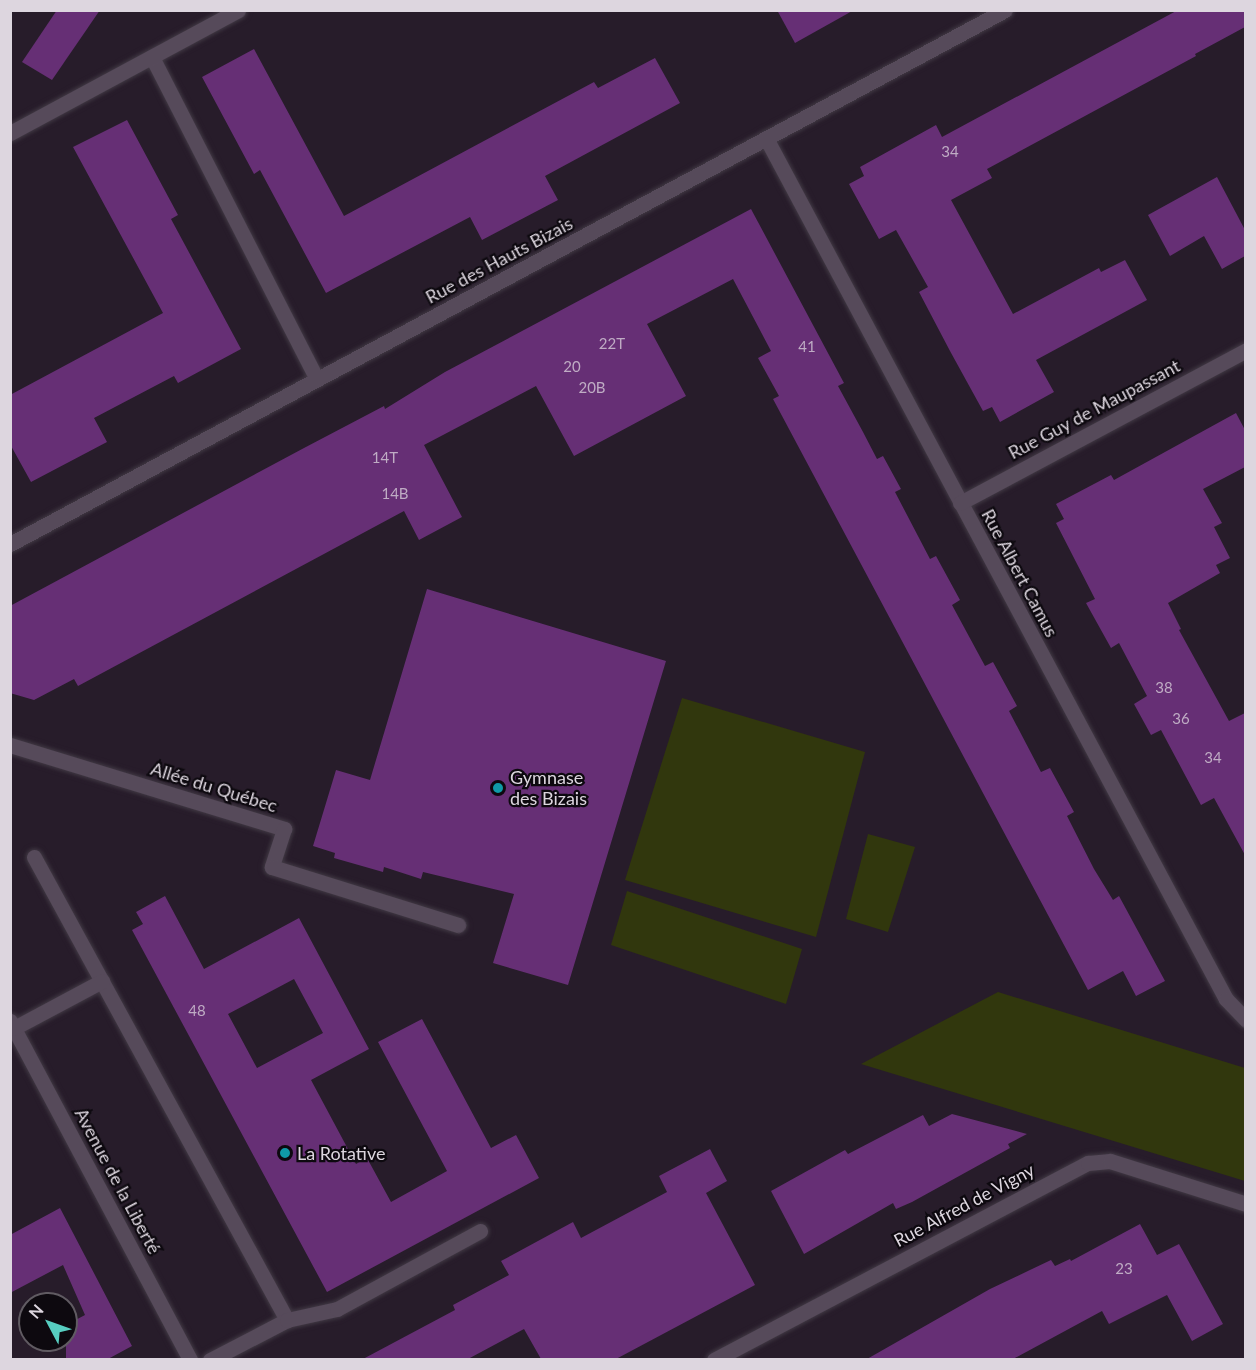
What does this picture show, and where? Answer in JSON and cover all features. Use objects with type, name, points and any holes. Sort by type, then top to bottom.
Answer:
[{"type":"street","points":[[10,134],[238,10]]},
{"type":"street","name":"Rue des Hauts Bizais","points":[[10,544],[1005,10]]},
{"type":"street","points":[[152,57],[317,379]]},
{"type":"street","name":"Rue Albert Camus","points":[[766,138],[1226,999],[1245,1020]]},
{"type":"street","name":"Rue Guy de Maupassant","points":[[960,503],[1245,350]]},
{"type":"street","name":"Allée du Québec","points":[[10,744],[284,829],[272,867],[458,925]]},
{"type":"street","points":[[34,857],[288,1320]]},
{"type":"street","points":[[12,1024],[102,981]]},
{"type":"street","name":"Avenue de la Liberté","points":[[12,1024],[190,1359]]},
{"type":"street","name":"Rue Alfred de Vigny","points":[[714,1359],[1088,1163],[1110,1161],[1245,1204]]},
{"type":"street","points":[[210,1359],[288,1320],[337,1309],[480,1231]]},
{"type":"green space","points":[[682,698],[865,752],[816,937],[625,880]]},
{"type":"green space","points":[[868,834],[915,847],[888,932],[846,919]]},
{"type":"green space","points":[[627,891],[802,949],[786,1004],[611,945]]},
{"type":"green space","points":[[998,992],[1245,1068],[1245,1181],[861,1064]]},
{"type":"building","points":[[57,10],[100,10],[52,80],[22,62]]},
{"type":"building","points":[[777,10],[854,10],[795,43]]},
{"type":"building","points":[[1178,10],[1245,10],[1245,27],[987,169],[992,178],[951,200],[1013,314],[1099,268],[1101,272],[1125,260],[1147,300],[1036,360],[1054,392],[1000,422],[992,407],[983,411],[950,351],[919,292],[928,287],[896,230],[879,239],[849,184],[864,176],[860,167],[936,125],[942,137]]},
{"type":"building","points":[[254,49],[344,216],[594,82],[598,88],[655,58],[680,103],[545,176],[558,200],[482,240],[470,217],[326,293],[260,170],[254,174],[202,77]]},
{"type":"building","points":[[127,120],[178,215],[171,219],[241,349],[178,383],[174,376],[94,418],[107,442],[31,482],[10,444],[10,395],[163,313],[73,147]]},
{"type":"building","points":[[1217,177],[1245,230],[1245,256],[1222,269],[1204,236],[1170,256],[1148,215]]},
{"type":"building","points":[[751,209],[844,383],[838,386],[877,459],[883,456],[901,489],[895,492],[930,559],[936,556],[960,600],[952,605],[985,666],[993,662],[1017,706],[1009,711],[1041,772],[1050,768],[1074,812],[1067,816],[1094,869],[1113,900],[1119,896],[1165,981],[1136,996],[1123,971],[1088,990],[773,399],[779,396],[758,358],[771,351],[733,279],[647,324],[686,396],[574,456],[536,386],[424,445],[462,517],[419,540],[404,511],[78,686],[74,679],[34,700],[10,693],[10,606],[384,406],[385,409],[445,372]]},
{"type":"building","points":[[1236,413],[1245,430],[1245,467],[1203,489],[1222,523],[1214,527],[1230,558],[1216,565],[1220,573],[1168,603],[1181,629],[1179,630],[1229,721],[1245,713],[1245,855],[1214,798],[1201,805],[1161,730],[1151,735],[1134,704],[1147,696],[1119,643],[1111,648],[1086,603],[1095,599],[1056,523],[1064,519],[1056,504],[1111,475],[1114,480]]},
{"type":"building","name":"Gymnase des Bizais","points":[[427,589],[666,661],[568,985],[493,963],[514,894],[423,872],[421,879],[384,867],[383,872],[334,858],[335,853],[313,846],[336,770],[370,780]]},
{"type":"building","points":[[165,896],[204,969],[299,918],[369,1049],[311,1080],[356,1164],[367,1158],[391,1202],[447,1171],[378,1042],[422,1019],[491,1148],[516,1135],[539,1178],[327,1292],[132,930],[143,924],[136,912]],"holes":[[[294,979],[323,1033],[257,1068],[228,1014]]]},
{"type":"building","points":[[952,1114],[1027,1134],[1008,1144],[1010,1148],[912,1202],[896,1209],[893,1203],[804,1254],[771,1191],[845,1150],[848,1154],[923,1115],[929,1126]]},
{"type":"building","points":[[710,1149],[727,1181],[706,1193],[755,1285],[616,1359],[541,1359],[524,1329],[468,1359],[363,1359],[455,1310],[453,1305],[509,1275],[501,1261],[573,1222],[581,1238],[667,1192],[659,1176]]},
{"type":"building","points":[[60,1208],[132,1346],[108,1359],[66,1359],[66,1352],[78,1352],[78,1319],[85,1315],[78,1299],[78,1292],[75,1292],[63,1265],[10,1293],[10,1235]]},
{"type":"building","points":[[1140,1224],[1157,1255],[1179,1244],[1223,1324],[1192,1341],[1167,1295],[1109,1324],[1102,1311],[1013,1359],[867,1359],[990,1289],[1051,1260],[1055,1266],[1070,1259],[1071,1261]]},
{"type":"place","name":"Gymnase des Bizais","points":[[498,788]]},
{"type":"place","name":"La Rotative","points":[[285,1153]]}]
